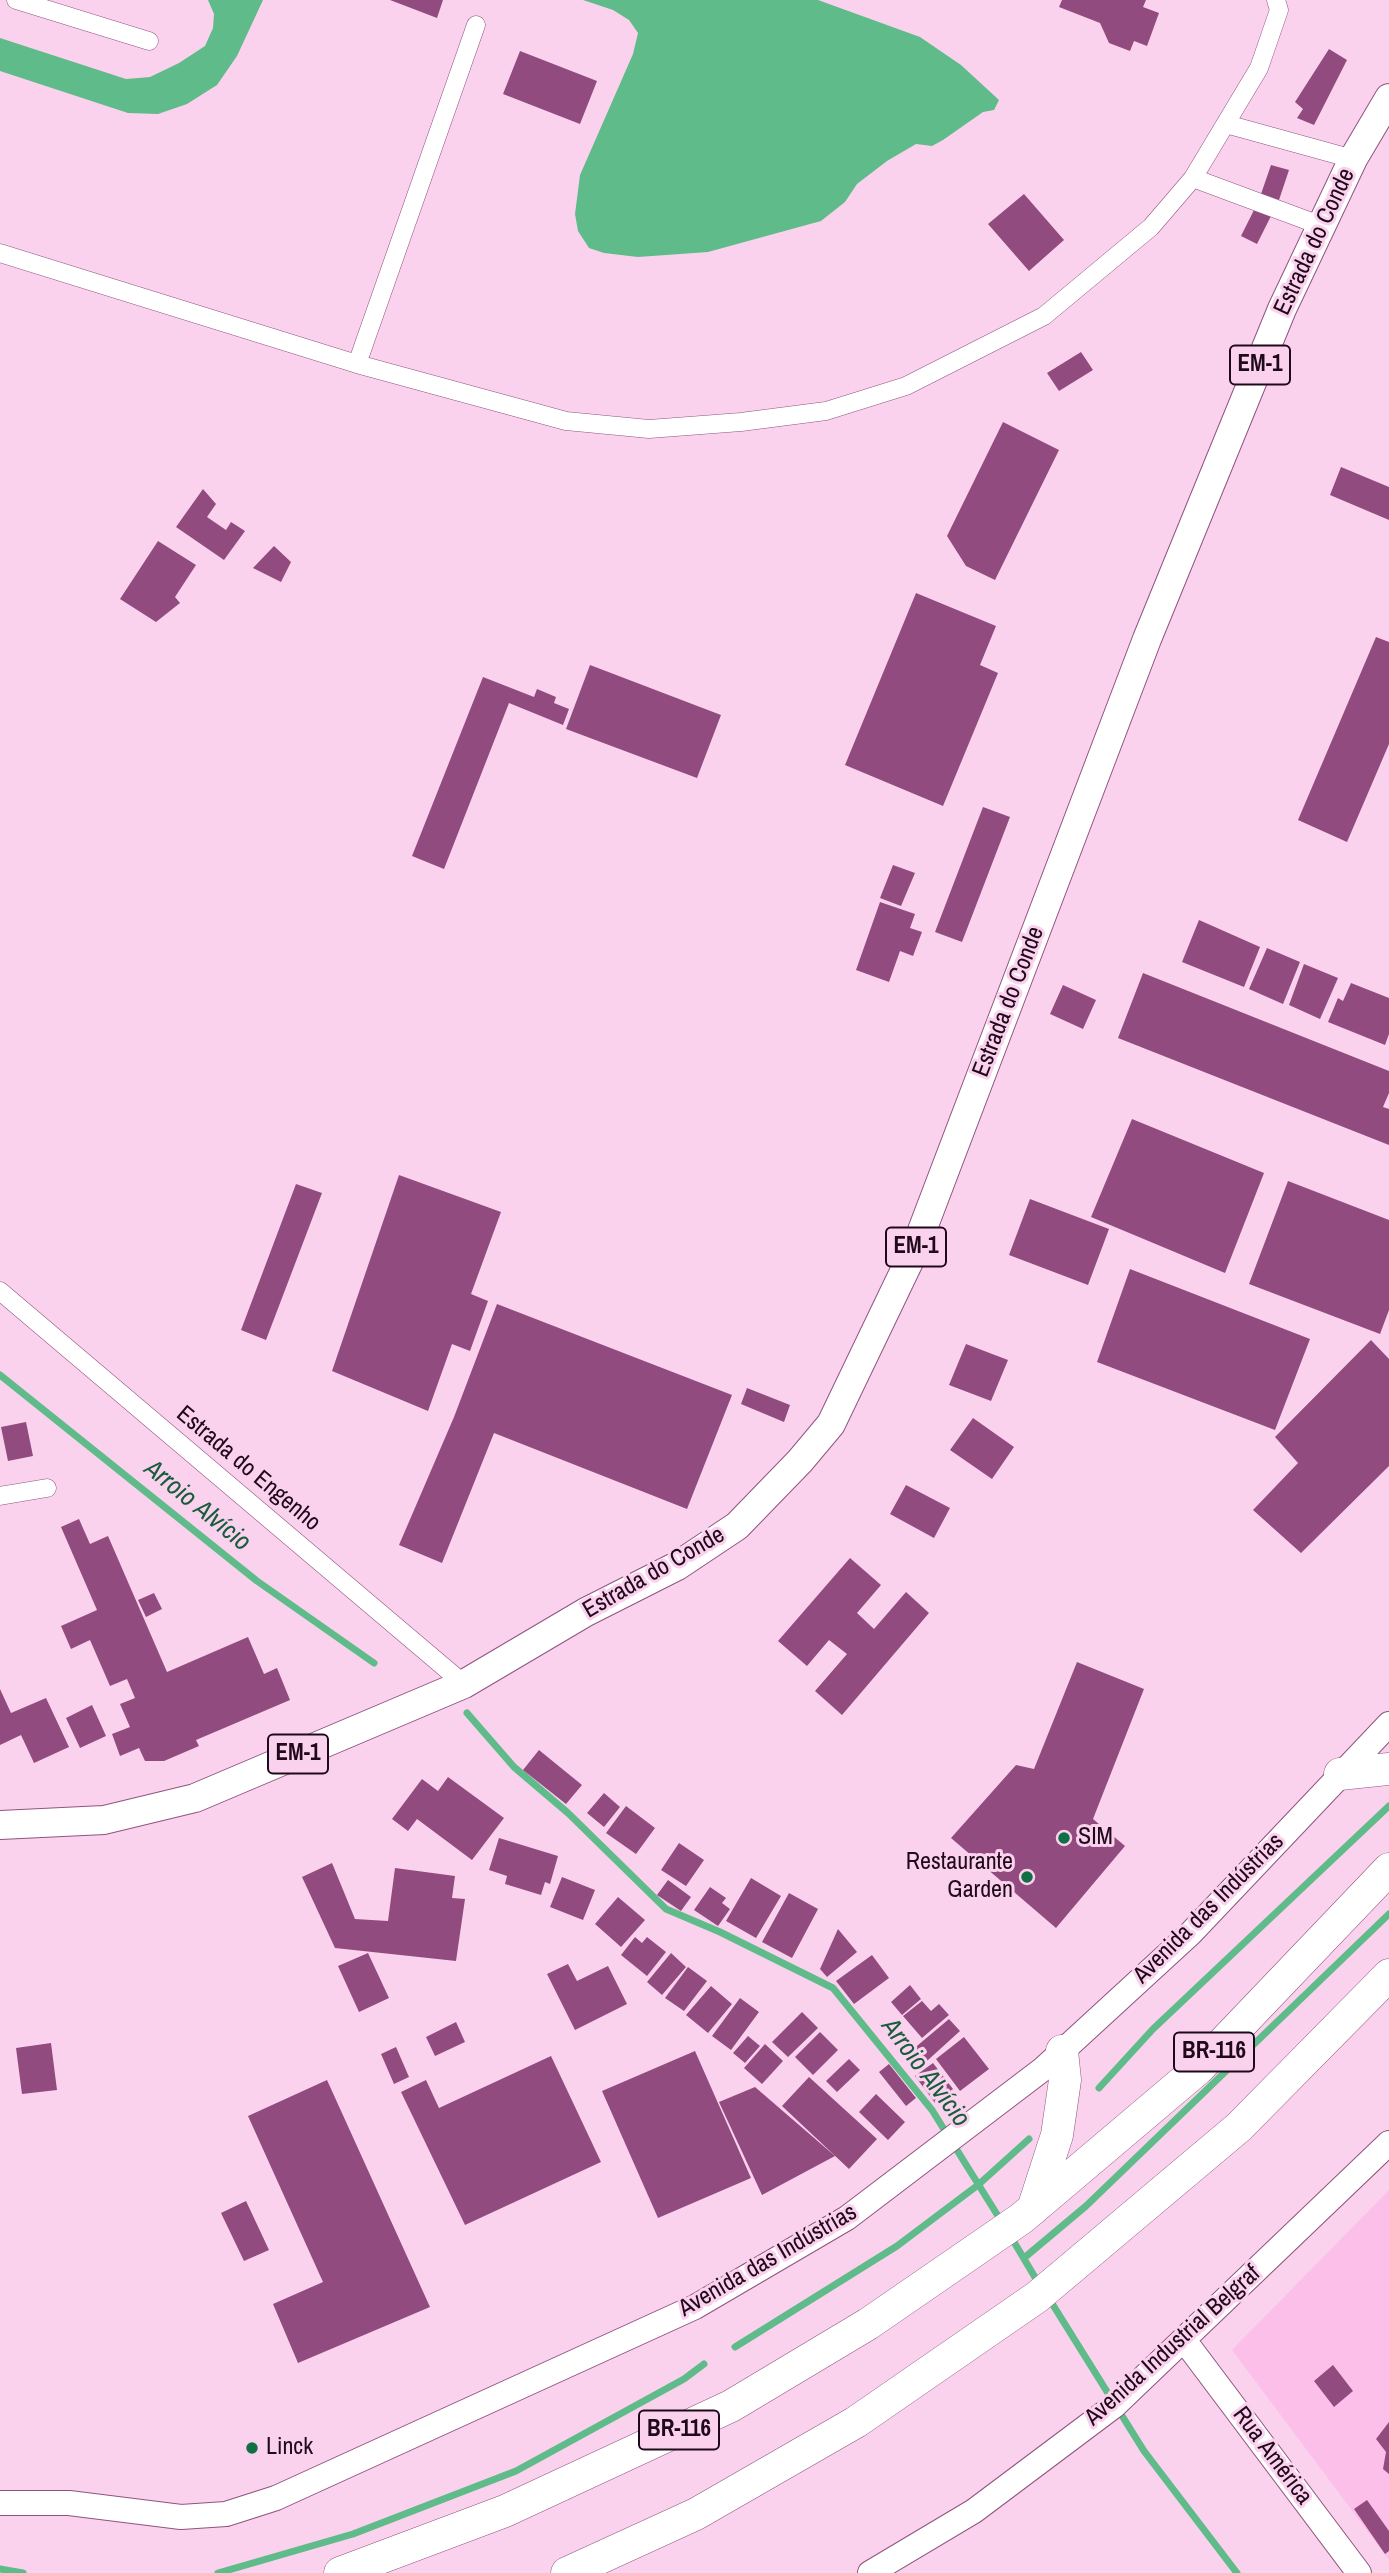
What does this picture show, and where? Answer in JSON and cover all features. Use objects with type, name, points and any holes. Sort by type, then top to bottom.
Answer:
[{"type":"highway","points":[[1340,1774],[1389,1769]]},
{"type":"highway","name":"BR-116","points":[[340,2573],[505,2511],[731,2406],[868,2324],[1027,2214],[1198,2069],[1389,1869]]},
{"type":"highway","name":"BR-116","points":[[567,2573],[696,2514],[856,2422],[1037,2297],[1239,2127],[1389,1975]]},
{"type":"highway","points":[[1027,2214],[1057,2135],[1065,2080],[1062,2051]]},
{"type":"main road","name":"Estrada do Conde","points":[[0,1825],[104,1820],[195,1798],[464,1684],[586,1612],[677,1566],[737,1526],[800,1461],[831,1424],[915,1249],[1147,639],[1282,309],[1353,159],[1389,99]]},
{"type":"main road","name":"Avenida das Indústrias","points":[[0,2503],[69,2503],[181,2517],[226,2514],[276,2498],[695,2307],[847,2218],[1043,2069],[1190,1934],[1389,1724]]},
{"type":"main road","name":"Avenida Industrial Belgraf","points":[[870,2573],[974,2511],[1120,2400],[1389,2143]]},
{"type":"main road","name":"Rua América","points":[[1184,2340],[1359,2573]]},
{"type":"street","points":[[16,0],[149,41]]},
{"type":"street","points":[[0,253],[357,365],[566,421],[649,429],[741,422],[826,411],[906,386],[1044,316],[1151,228],[1193,178],[1259,68],[1279,10],[1276,0]]},
{"type":"street","points":[[357,365],[476,25]]},
{"type":"street","points":[[1226,124],[1353,159]]},
{"type":"street","points":[[1193,178],[1322,226]]},
{"type":"street","name":"Estrada do Engenho","points":[[0,1291],[464,1684]]},
{"type":"street","points":[[0,1496],[47,1488]]},
{"type":"shaded area","points":[[208,0],[263,0],[237,56],[217,85],[187,104],[158,114],[128,113],[0,71],[0,38],[126,79],[150,77],[205,46],[213,28],[214,14]]},
{"type":"shaded area","points":[[583,0],[818,0],[920,37],[961,65],[999,100],[994,110],[983,112],[932,146],[916,144],[887,161],[857,184],[845,202],[821,221],[708,252],[638,257],[604,253],[589,248],[578,231],[575,214],[580,175],[633,54],[638,33],[629,20],[613,10]]},
{"type":"shaded area","points":[[1389,2190],[1389,2560],[1232,2350]]},
{"type":"building","points":[[390,0],[443,0],[437,18]]},
{"type":"building","points":[[1062,0],[1146,0],[1143,7],[1159,13],[1147,46],[1134,41],[1130,51],[1109,43],[1100,23],[1059,7]]},
{"type":"building","points":[[1329,49],[1347,60],[1314,125],[1297,118],[1303,109],[1295,102]]},
{"type":"building","points":[[520,51],[597,81],[580,124],[503,94]]},
{"type":"building","points":[[1271,165],[1289,170],[1279,200],[1261,194]]},
{"type":"building","points":[[1024,194],[1064,240],[1029,271],[988,224]]},
{"type":"building","points":[[1255,208],[1271,216],[1257,244],[1241,236]]},
{"type":"building","points":[[1081,352],[1093,370],[1059,391],[1047,373]]},
{"type":"building","points":[[1003,422],[1059,450],[995,580],[966,566],[947,536]]},
{"type":"building","points":[[1341,467],[1389,487],[1389,520],[1330,495]]},
{"type":"building","points":[[203,489],[216,504],[207,517],[226,530],[231,522],[245,531],[224,560],[176,527]]},
{"type":"building","points":[[158,541],[196,565],[175,597],[180,603],[156,622],[120,599]]},
{"type":"building","points":[[274,546],[291,562],[281,582],[253,568]]},
{"type":"building","points":[[916,593],[996,626],[980,665],[998,673],[943,806],[845,765]]},
{"type":"building","points":[[1376,637],[1389,642],[1389,744],[1347,842],[1298,820]]},
{"type":"building","points":[[590,665],[721,715],[697,778],[566,729]]},
{"type":"building","points":[[483,677],[534,697],[537,689],[556,697],[554,703],[569,709],[563,725],[509,703],[444,869],[412,856]]},
{"type":"building","points":[[983,807],[1010,817],[962,942],[935,932]]},
{"type":"building","points":[[893,865],[915,873],[901,906],[880,898]]},
{"type":"building","points":[[880,902],[915,914],[910,928],[922,932],[913,956],[900,951],[889,982],[856,970]]},
{"type":"building","points":[[1199,920],[1260,947],[1244,987],[1182,962]]},
{"type":"building","points":[[1267,948],[1300,962],[1283,1004],[1249,989]]},
{"type":"building","points":[[1304,964],[1338,978],[1320,1019],[1289,1005]]},
{"type":"building","points":[[1143,973],[1389,1071],[1389,1093],[1383,1107],[1389,1109],[1389,1145],[1118,1038]]},
{"type":"building","points":[[1351,983],[1389,998],[1389,1034],[1385,1045],[1328,1022],[1338,998],[1343,1001]]},
{"type":"building","points":[[1063,985],[1096,1000],[1083,1029],[1050,1014]]},
{"type":"building","points":[[1132,1119],[1264,1173],[1225,1273],[1091,1217]]},
{"type":"building","points":[[399,1175],[501,1212],[471,1294],[488,1301],[470,1351],[452,1344],[428,1411],[332,1371]]},
{"type":"building","points":[[1288,1181],[1389,1220],[1389,1310],[1380,1334],[1249,1284]]},
{"type":"building","points":[[296,1184],[322,1193],[266,1340],[241,1330]]},
{"type":"building","points":[[1030,1199],[1109,1229],[1088,1285],[1009,1255]]},
{"type":"building","points":[[1130,1269],[1310,1339],[1275,1430],[1097,1362]]},
{"type":"building","points":[[497,1304],[732,1395],[687,1509],[494,1433],[442,1563],[399,1545],[454,1417]]},
{"type":"building","points":[[1371,1340],[1389,1359],[1389,1466],[1301,1553],[1253,1510],[1298,1463],[1275,1437]]},
{"type":"building","points":[[966,1344],[1008,1360],[991,1401],[949,1385]]},
{"type":"building","points":[[747,1388],[790,1405],[784,1422],[741,1404]]},
{"type":"building","points":[[973,1418],[1014,1447],[992,1479],[950,1450]]},
{"type":"building","points":[[26,1422],[33,1456],[8,1461],[1,1427]]},
{"type":"building","points":[[906,1485],[950,1508],[934,1538],[890,1514]]},
{"type":"building","points":[[79,1519],[90,1544],[108,1536],[167,1672],[248,1637],[264,1674],[277,1668],[290,1700],[196,1740],[199,1746],[164,1761],[145,1761],[139,1748],[120,1756],[112,1734],[130,1727],[120,1704],[135,1698],[127,1679],[110,1686],[90,1640],[71,1649],[61,1626],[97,1610],[61,1527]]},
{"type":"building","points":[[850,1558],[881,1585],[857,1613],[874,1629],[906,1592],[929,1613],[842,1715],[815,1691],[847,1654],[829,1640],[807,1666],[778,1641]]},
{"type":"building","points":[[154,1593],[162,1609],[146,1617],[138,1600]]},
{"type":"building","points":[[1077,1662],[1144,1689],[1093,1819],[1125,1846],[1056,1928],[951,1838],[1016,1765],[1034,1769]]},
{"type":"building","points":[[0,1689],[11,1713],[46,1698],[69,1747],[34,1763],[21,1735],[0,1745]]},
{"type":"building","points":[[92,1705],[106,1736],[80,1748],[66,1718]]},
{"type":"building","points":[[539,1750],[582,1785],[566,1804],[523,1770]]},
{"type":"building","points":[[448,1777],[504,1818],[472,1860],[417,1819],[408,1831],[392,1819],[422,1779],[438,1791]]},
{"type":"building","points":[[604,1793],[620,1807],[604,1827],[587,1813]]},
{"type":"building","points":[[626,1806],[655,1828],[636,1854],[606,1833]]},
{"type":"building","points":[[499,1838],[558,1856],[550,1884],[545,1882],[541,1895],[505,1884],[507,1876],[489,1870]]},
{"type":"building","points":[[679,1843],[704,1860],[686,1886],[661,1870]]},
{"type":"building","points":[[332,1863],[355,1919],[388,1921],[395,1868],[455,1876],[452,1898],[465,1899],[456,1961],[335,1948],[302,1877]]},
{"type":"building","points":[[562,1877],[595,1890],[583,1920],[550,1907]]},
{"type":"building","points":[[751,1878],[781,1896],[756,1938],[726,1921]]},
{"type":"building","points":[[668,1880],[691,1897],[681,1911],[657,1895]]},
{"type":"building","points":[[710,1887],[726,1898],[722,1903],[730,1909],[718,1926],[694,1910]]},
{"type":"building","points":[[789,1893],[818,1909],[792,1958],[762,1942]]},
{"type":"building","points":[[618,1897],[645,1920],[621,1947],[595,1924]]},
{"type":"building","points":[[838,1929],[857,1952],[827,1977],[820,1969]]},
{"type":"building","points":[[635,1937],[642,1943],[647,1937],[666,1952],[647,1976],[621,1955]]},
{"type":"building","points":[[368,1953],[389,1998],[359,2012],[338,1966]]},
{"type":"building","points":[[671,1953],[686,1967],[662,1995],[647,1982]]},
{"type":"building","points":[[872,1955],[889,1978],[854,2004],[836,1981]]},
{"type":"building","points":[[568,1964],[577,1981],[608,1966],[627,2004],[575,2030],[547,1974]]},
{"type":"building","points":[[688,1967],[707,1981],[684,2011],[665,1998]]},
{"type":"building","points":[[910,1985],[921,1999],[902,2015],[891,2002]]},
{"type":"building","points":[[711,1986],[732,2004],[708,2033],[686,2015]]},
{"type":"building","points":[[740,1998],[759,2012],[731,2050],[712,2036]]},
{"type":"building","points":[[922,2001],[931,2011],[939,2004],[949,2015],[922,2038],[903,2016]]},
{"type":"building","points":[[802,2012],[818,2028],[788,2057],[772,2042]]},
{"type":"building","points":[[949,2019],[960,2031],[917,2070],[905,2056]]},
{"type":"building","points":[[456,2022],[465,2042],[435,2056],[426,2037]]},
{"type":"building","points":[[820,2032],[838,2050],[813,2075],[795,2057]]},
{"type":"building","points":[[748,2036],[760,2046],[745,2063],[733,2053]]},
{"type":"building","points":[[964,2037],[989,2069],[960,2091],[936,2059]]},
{"type":"building","points":[[51,2043],[57,2090],[22,2094],[16,2048]]},
{"type":"building","points":[[765,2044],[783,2061],[762,2084],[744,2068]]},
{"type":"building","points":[[396,2047],[409,2077],[394,2084],[381,2054]]},
{"type":"building","points":[[695,2051],[751,2178],[658,2218],[602,2091]]},
{"type":"building","points":[[551,2056],[601,2162],[465,2225],[401,2092],[426,2080],[439,2108]]},
{"type":"building","points":[[849,2059],[860,2070],[837,2092],[826,2081]]},
{"type":"building","points":[[933,2063],[953,2089],[935,2103],[915,2076]]},
{"type":"building","points":[[889,2064],[916,2098],[906,2106],[879,2072]]},
{"type":"building","points":[[809,2077],[877,2139],[849,2169],[782,2106]]},
{"type":"building","points":[[327,2080],[430,2307],[298,2363],[273,2304],[323,2282],[248,2116]]},
{"type":"building","points":[[755,2087],[835,2156],[762,2195],[719,2102]]},
{"type":"building","points":[[876,2094],[905,2122],[888,2140],[859,2112]]},
{"type":"building","points":[[246,2201],[269,2250],[244,2261],[221,2213]]},
{"type":"building","points":[[1333,2365],[1353,2391],[1334,2407],[1314,2381]]},
{"type":"building","points":[[1389,2422],[1389,2474],[1383,2469],[1386,2452],[1376,2439]]},
{"type":"building","points":[[1367,2500],[1389,2531],[1389,2551],[1385,2554],[1354,2509]]},
{"type":"waterway","name":"Arroio Alvício","points":[[0,1375],[257,1581],[374,1663]]},
{"type":"waterway","name":"Arroio Alvício","points":[[467,1713],[514,1767],[568,1813],[666,1909],[720,1932],[833,1988],[932,2110],[1003,2224]]},
{"type":"waterway","points":[[1099,2088],[1153,2029],[1389,1806]]},
{"type":"waterway","points":[[1024,2258],[1086,2206],[1389,1914]]},
{"type":"waterway","points":[[735,2347],[897,2246],[978,2185],[1029,2139]]},
{"type":"waterway","name":"Arroio Alvício","points":[[1011,2237],[1039,2284]]},
{"type":"waterway","name":"Arroio Alvício","points":[[1048,2297],[1144,2451],[1237,2573]]},
{"type":"waterway","points":[[218,2573],[353,2534],[516,2471],[684,2379],[704,2364]]},
{"type":"waterway","points":[[0,2569],[23,2573]]},
{"type":"place","name":"SIM","points":[[1064,1838]]},
{"type":"place","name":"Restaurante Garden","points":[[1027,1877]]},
{"type":"place","name":"Linck","points":[[252,2448]]}]
